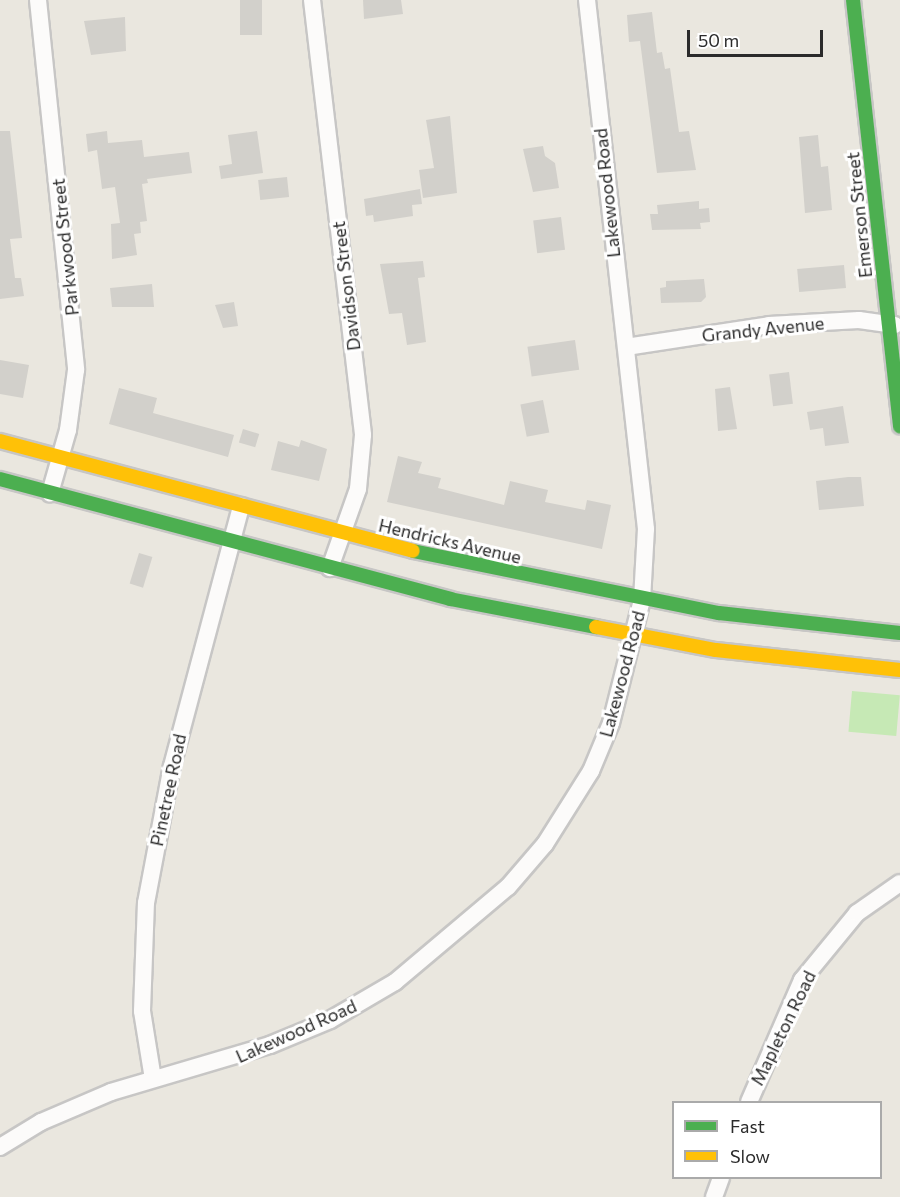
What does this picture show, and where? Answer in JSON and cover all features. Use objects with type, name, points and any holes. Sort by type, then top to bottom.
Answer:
[{"type":"main road","name":"Emerson Street","points":[[853,0],[894,324],[900,426]]},
{"type":"main road","name":"Hendricks Avenue","points":[[0,441],[461,564],[642,600],[806,624],[900,633]]},
{"type":"main road","points":[[0,479],[450,599],[716,650],[900,670]]},
{"type":"street","name":"Parkwood Street","points":[[38,0],[74,330],[76,370],[61,457],[50,493]]},
{"type":"street","name":"Davidson Street","points":[[312,0],[363,435],[358,489],[330,568]]},
{"type":"street","name":"Lakewood Road","points":[[0,1147],[40,1122],[153,1079],[241,1057],[330,1020],[395,982],[482,914],[526,868],[572,806],[608,733],[634,635],[642,600],[644,496],[587,0]]},
{"type":"street","name":"Grandy Avenue","points":[[626,347],[768,325],[894,324]]},
{"type":"street","name":"Pinetree Road","points":[[153,1079],[142,1011],[146,903],[172,766],[241,506]]},
{"type":"street","name":"Mapleton Road","points":[[749,1101],[802,980],[857,913],[900,883]]},
{"type":"street","points":[[714,1197],[721,1179]]},
{"type":"green space","points":[[852,691],[900,695],[896,736],[848,732]]},
{"type":"building","points":[[240,0],[262,0],[262,35],[240,35]]},
{"type":"building","points":[[363,0],[401,0],[403,14],[364,19]]},
{"type":"building","points":[[652,12],[657,53],[662,52],[665,69],[670,68],[679,132],[689,131],[696,170],[657,173],[640,41],[629,42],[627,15]]},
{"type":"building","points":[[125,17],[126,51],[91,55],[84,21]]},
{"type":"building","points":[[450,116],[457,193],[423,198],[419,170],[434,168],[426,120]]},
{"type":"building","points":[[0,131],[10,131],[22,238],[10,239],[15,278],[21,278],[24,296],[0,299]]},
{"type":"building","points":[[107,131],[108,143],[142,140],[144,157],[189,152],[192,173],[147,179],[148,183],[142,184],[147,221],[140,222],[141,233],[134,234],[137,255],[112,259],[111,224],[120,223],[115,187],[102,189],[97,150],[88,152],[86,134]]},
{"type":"building","points":[[257,131],[263,173],[221,179],[219,166],[232,164],[228,135]]},
{"type":"building","points":[[818,135],[821,167],[828,166],[832,210],[805,213],[799,137]]},
{"type":"building","points":[[543,146],[545,156],[555,163],[559,188],[533,192],[523,149]]},
{"type":"building","points":[[287,177],[289,197],[260,200],[258,180]]},
{"type":"building","points":[[420,189],[422,204],[412,205],[413,216],[374,222],[373,215],[366,216],[364,199]]},
{"type":"building","points":[[699,201],[699,209],[709,208],[710,222],[700,223],[701,229],[652,230],[650,214],[658,214],[657,205]]},
{"type":"building","points":[[561,217],[565,250],[537,253],[533,220]]},
{"type":"building","points":[[423,261],[425,277],[418,278],[426,342],[407,345],[402,313],[389,314],[380,264]]},
{"type":"building","points":[[844,265],[846,288],[799,292],[797,269]]},
{"type":"building","points":[[704,279],[706,297],[701,302],[661,303],[660,288],[666,287],[666,281]]},
{"type":"building","points":[[152,284],[154,307],[112,307],[110,288]]},
{"type":"building","points":[[234,302],[238,326],[223,328],[215,305]]},
{"type":"building","points":[[575,340],[579,370],[532,376],[527,347]]},
{"type":"building","points":[[0,360],[29,365],[23,398],[0,394]]},
{"type":"building","points":[[789,372],[793,404],[773,406],[769,374]]},
{"type":"building","points":[[730,387],[737,429],[718,431],[715,389]]},
{"type":"building","points":[[119,388],[157,398],[153,413],[234,435],[228,457],[109,424]]},
{"type":"building","points":[[543,400],[549,432],[527,437],[520,404]]},
{"type":"building","points":[[843,406],[849,443],[825,446],[823,428],[810,430],[807,412]]},
{"type":"building","points":[[243,429],[259,434],[255,447],[239,442]]},
{"type":"building","points":[[301,440],[327,449],[319,481],[271,470],[278,441],[299,447]]},
{"type":"building","points":[[398,456],[422,462],[418,473],[441,478],[438,488],[504,505],[510,481],[548,490],[545,502],[585,510],[587,500],[611,505],[602,549],[387,502]]},
{"type":"building","points":[[861,477],[864,506],[819,510],[816,481]]},
{"type":"building","points":[[139,553],[152,557],[143,588],[130,584]]},
{"type":"traffic: fast","points":[[853,0],[900,426]]},
{"type":"traffic: fast","points":[[0,479],[450,599],[596,627]]},
{"type":"traffic: fast","points":[[413,551],[719,613],[900,633]]},
{"type":"traffic: slow","points":[[0,441],[413,551]]},
{"type":"traffic: slow","points":[[596,627],[716,650],[900,670]]}]
